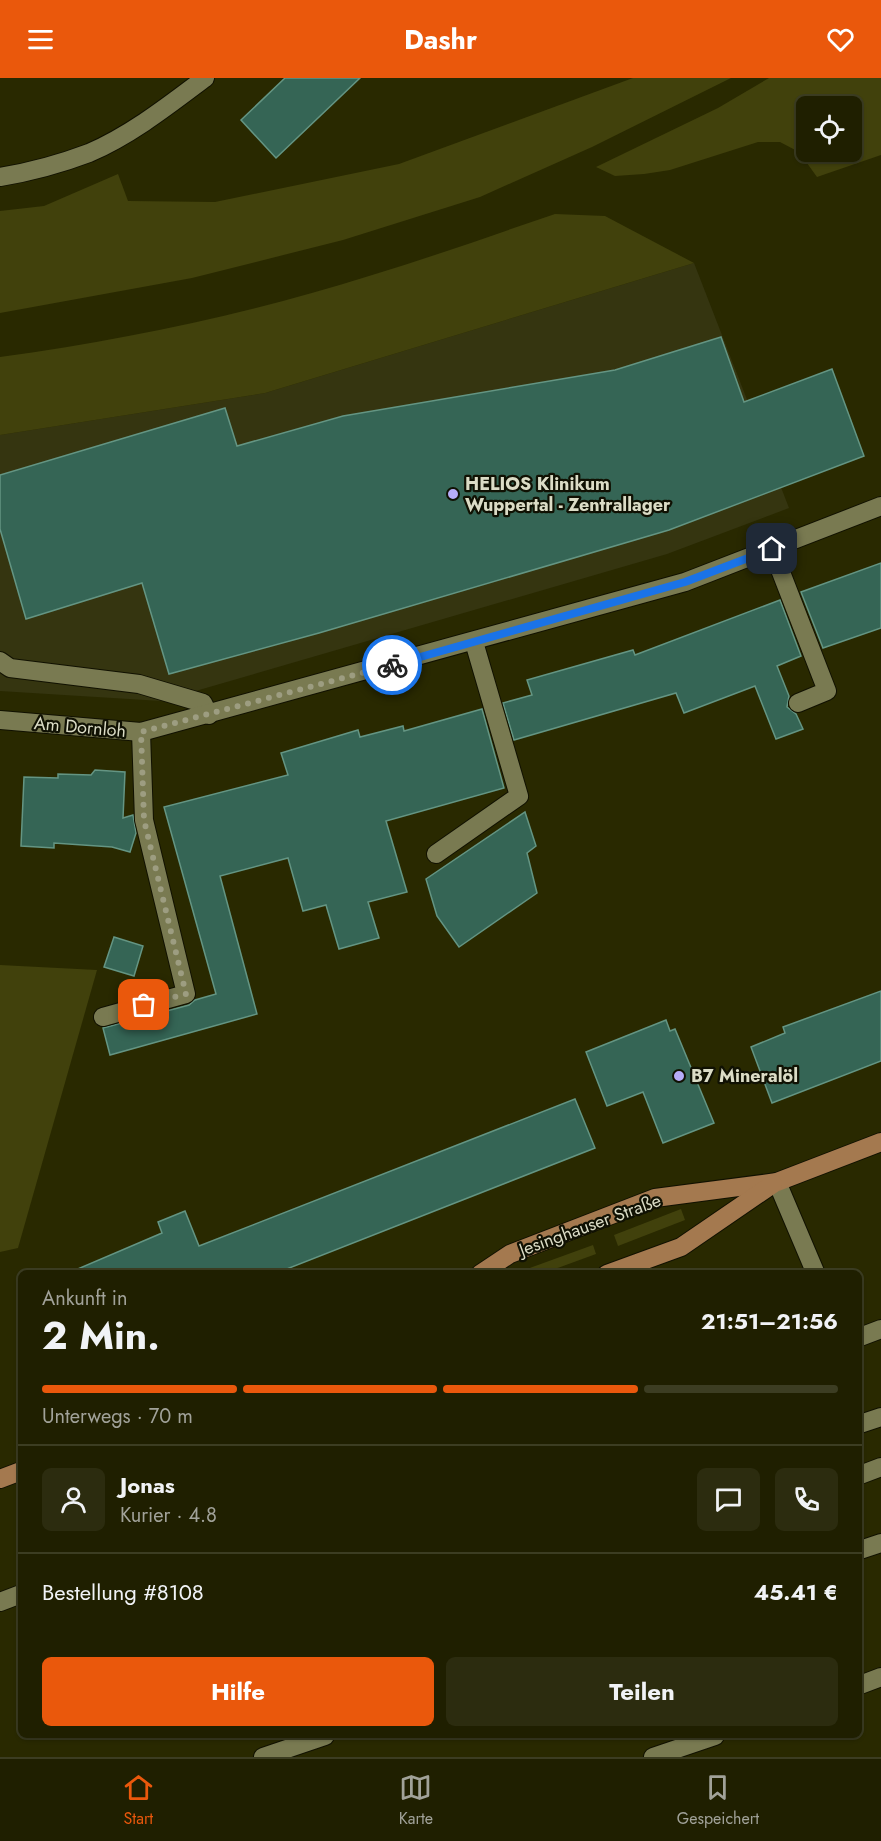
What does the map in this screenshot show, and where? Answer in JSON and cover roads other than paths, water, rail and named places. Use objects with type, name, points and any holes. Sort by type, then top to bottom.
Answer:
[{"type":"main road","name":"Jesinghauser Straße","points":[[619,1270],[681,1247],[777,1182],[881,1142]]},
{"type":"main road","name":"Jesinghauser Straße","points":[[486,1270],[510,1254],[655,1198],[777,1182]]},
{"type":"main road","points":[[0,1479],[18,1472]]},
{"type":"street","points":[[0,177],[35,171],[90,152],[158,114],[205,78]]},
{"type":"street","name":"Am Dornloh","points":[[0,720],[141,732],[685,582],[881,507]]},
{"type":"street","points":[[772,549],[827,692],[798,702]]},
{"type":"street","points":[[436,855],[519,796],[474,642]]},
{"type":"street","points":[[0,661],[10,668],[139,684],[203,702],[209,715]]},
{"type":"street","points":[[103,1017],[186,994],[144,820],[141,732]]},
{"type":"street","points":[[777,1182],[814,1270]]},
{"type":"street","points":[[862,1336],[881,1329]]},
{"type":"street","points":[[862,1423],[881,1417]]},
{"type":"street","points":[[862,1474],[881,1467]]},
{"type":"street","points":[[862,1549],[881,1543]]},
{"type":"street","points":[[0,1602],[18,1595]]},
{"type":"street","points":[[862,1684],[881,1677]]},
{"type":"street","points":[[262,1757],[319,1738]]},
{"type":"street","points":[[653,1757],[709,1738]]},
{"type":"place","name":"HELIOS Klinikum Wuppertal - Zentrallager","points":[[453,494]]},
{"type":"place","name":"B7 Mineralöl","points":[[679,1076]]}]
